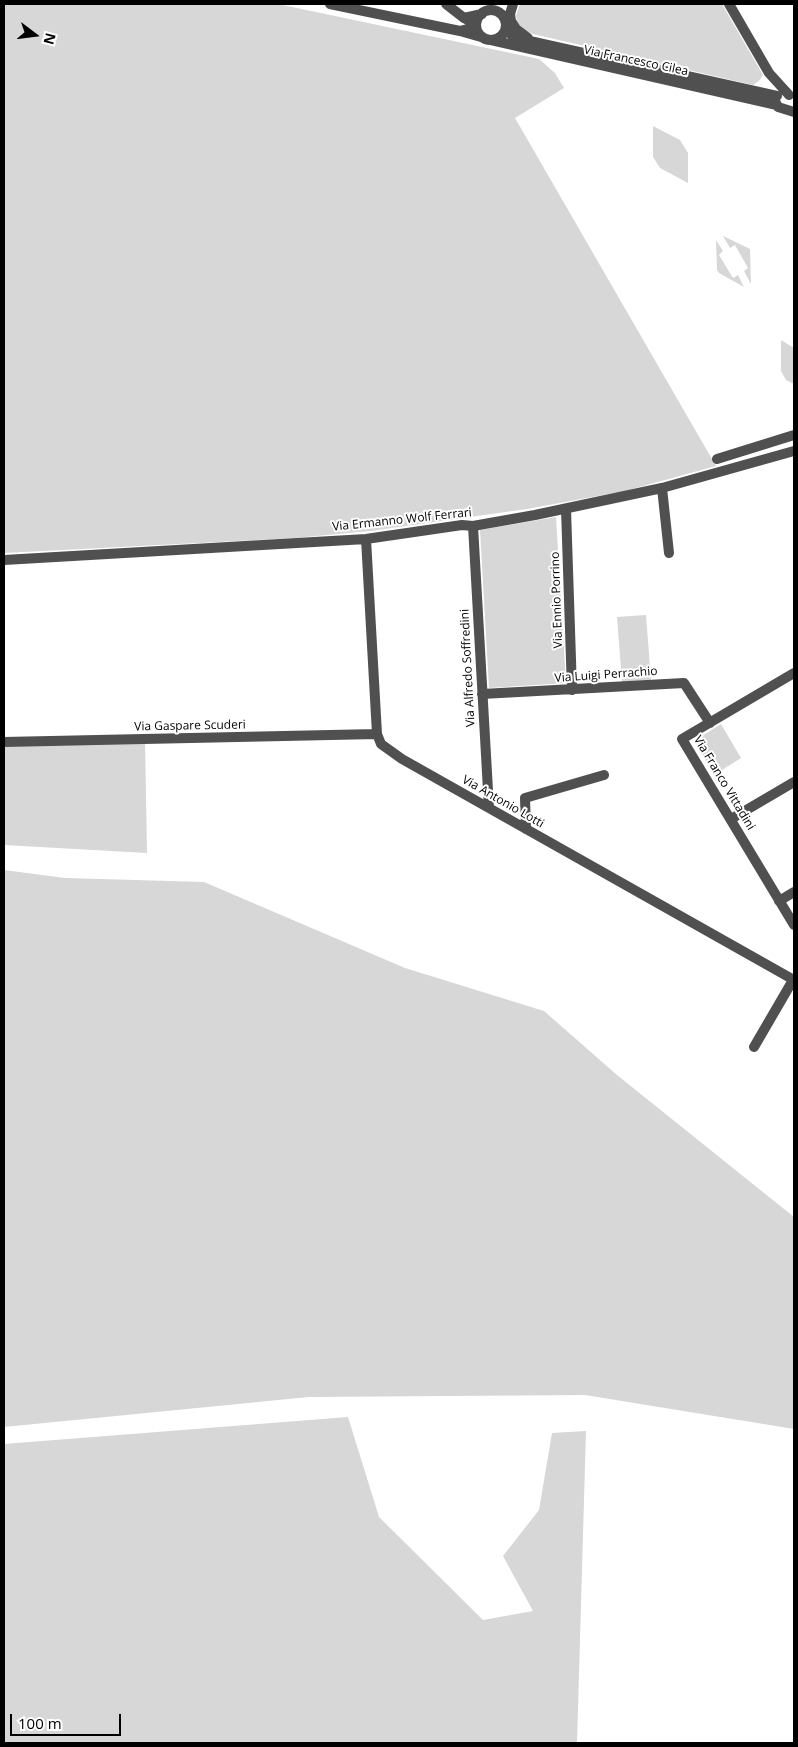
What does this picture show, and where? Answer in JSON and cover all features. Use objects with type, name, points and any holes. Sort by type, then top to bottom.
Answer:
[{"type":"street","name":"Via Francesco Cilea","points":[[330,4],[777,99]]},
{"type":"street","points":[[476,24],[484,13],[496,4]]},
{"type":"street","name":"Via Francesco Cilea","points":[[512,4],[510,14],[516,29],[524,36],[536,41]]},
{"type":"street","points":[[450,8],[476,24],[486,38],[499,38],[512,4]]},
{"type":"street","points":[[729,4],[772,77],[792,96]]},
{"type":"street","points":[[448,30],[450,8]]},
{"type":"street","points":[[464,18],[495,11],[505,23]]},
{"type":"street","name":"Via Francesco Cilea","points":[[505,23],[508,33],[516,38],[750,89],[777,99],[793,113]]},
{"type":"street","name":"Via Francesco Cilea","points":[[460,31],[471,28],[476,24]]},
{"type":"street","points":[[750,89],[765,85],[772,77]]},
{"type":"street","points":[[772,77],[777,99]]},
{"type":"street","name":"Via Francesco Cilea","points":[[777,99],[783,93],[792,96]]},
{"type":"street","points":[[717,459],[794,434]]},
{"type":"street","name":"Via Ermanno Wolf Ferrari","points":[[4,560],[366,539],[462,525],[474,526],[566,509],[662,488],[794,451]]},
{"type":"street","points":[[662,488],[669,553]]},
{"type":"street","name":"Via Ennio Porrino","points":[[566,509],[572,690]]},
{"type":"street","name":"Via Alfredo Soffredini","points":[[474,526],[489,808]]},
{"type":"street","points":[[366,539],[377,734]]},
{"type":"street","name":"Via Franco Vittadini","points":[[794,673],[682,740],[732,819],[794,925]]},
{"type":"street","name":"Via Luigi Perrachio","points":[[482,694],[684,683],[710,723]]},
{"type":"street","name":"Via Gaspare Scuderi","points":[[4,742],[377,734]]},
{"type":"street","name":"Via Antonio Lotti","points":[[377,734],[381,744],[402,758],[794,980]]},
{"type":"street","points":[[526,829],[525,798],[604,775]]},
{"type":"street","points":[[732,819],[794,782]]},
{"type":"street","points":[[779,901],[794,892]]},
{"type":"street","points":[[754,1047],[794,980]]},
{"type":"shaded area","points":[[4,4],[278,4],[539,59],[555,73],[564,88],[515,118],[716,466],[625,491],[527,509],[370,531],[295,538],[4,553]]},
{"type":"shaded area","points":[[520,4],[722,4],[763,75],[753,85],[533,34],[522,29],[518,23],[516,16]]},
{"type":"shaded area","points":[[653,126],[680,140],[688,153],[688,183],[660,168],[653,157]]},
{"type":"shaded area","points":[[723,236],[750,249],[751,284],[744,271],[748,268],[735,245],[730,248]]},
{"type":"shaded area","points":[[716,240],[723,251],[719,255],[733,278],[738,275],[744,287],[717,270]]},
{"type":"shaded area","points":[[781,340],[794,348],[794,384],[786,380],[781,371]]},
{"type":"shaded area","points":[[556,517],[566,683],[489,688],[480,530]]},
{"type":"shaded area","points":[[646,615],[651,680],[622,682],[617,617]]},
{"type":"shaded area","points":[[721,724],[741,758],[714,775],[694,741]]},
{"type":"shaded area","points":[[145,739],[147,853],[4,845],[4,742]]},
{"type":"shaded area","points":[[4,870],[65,878],[204,882],[405,968],[544,1011],[617,1075],[794,1217],[794,1429],[585,1395],[309,1397],[4,1427]]},
{"type":"shaded area","points":[[348,1417],[379,1517],[483,1620],[533,1611],[503,1556],[539,1510],[552,1433],[586,1431],[577,1743],[4,1743],[4,1444]]}]
